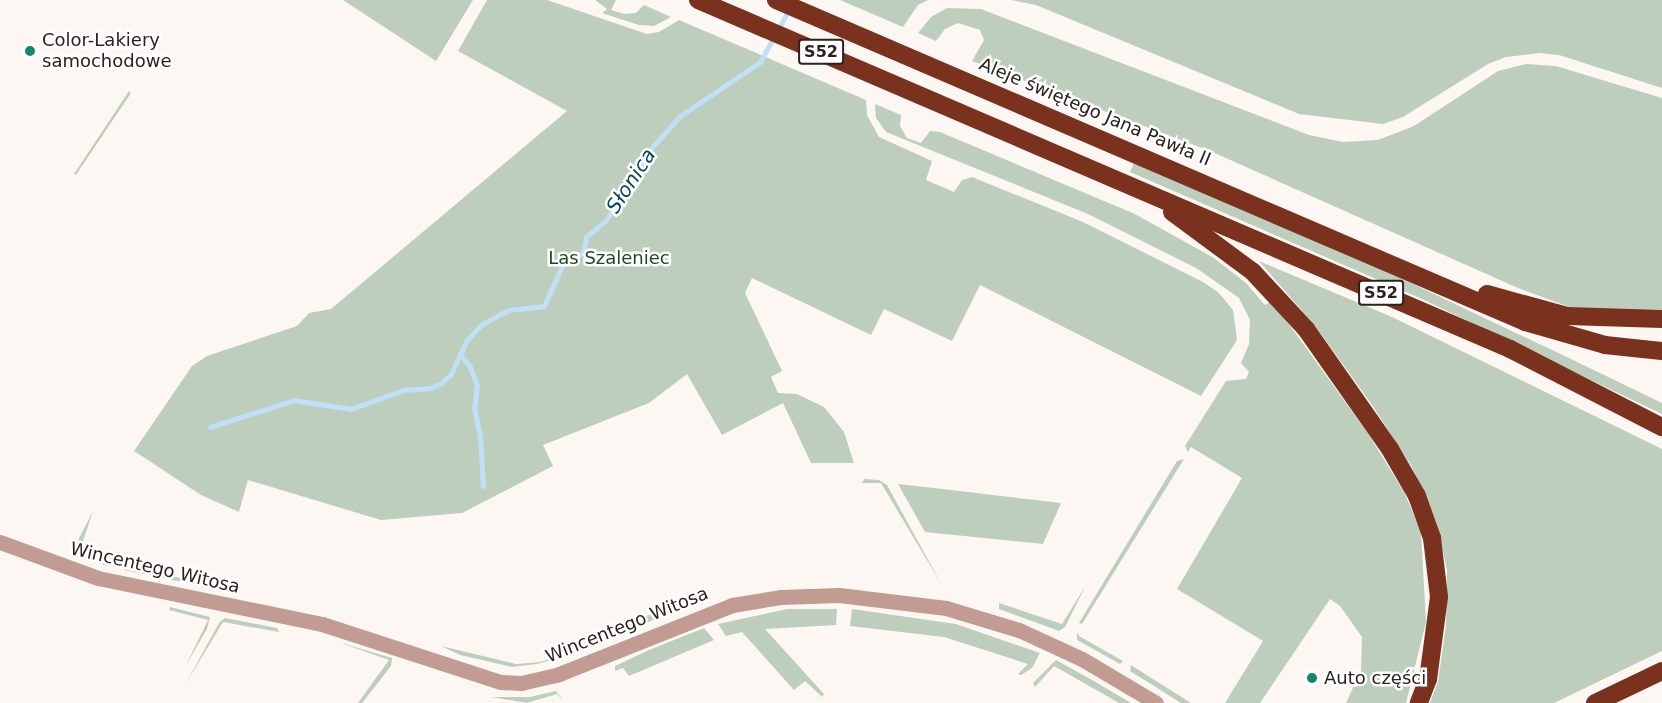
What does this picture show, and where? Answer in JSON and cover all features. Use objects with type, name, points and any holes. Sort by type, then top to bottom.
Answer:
[{"type":"highway","name":"S52","points":[[698,0],[1510,349],[1656,422]]},
{"type":"highway","name":"Aleje świętego Jana Pawła II","points":[[776,0],[1396,265]]},
{"type":"highway","points":[[1108,175],[1192,225],[1263,282],[1306,329],[1390,449],[1417,496],[1432,538],[1439,597],[1428,679],[1419,703]]},
{"type":"highway","name":"S52","points":[[1396,265],[1525,322],[1605,345],[1662,351]]},
{"type":"highway","points":[[1396,265],[1568,316],[1662,319]]},
{"type":"highway","points":[[1595,703],[1662,671]]},
{"type":"street","name":"Wincentego Witosa","points":[[0,542],[87,575],[322,624],[501,682],[521,683],[559,674],[732,605],[781,597],[839,595],[927,604],[1007,626],[1062,648],[1156,703]]},
{"type":"green space","points":[[343,0],[473,0],[436,61]]},
{"type":"green space","name":"Las Szaleniec","points":[[487,0],[547,0],[647,34],[659,32],[679,20],[866,100],[867,115],[879,137],[932,161],[926,180],[954,192],[962,180],[972,177],[1083,222],[1203,282],[1218,292],[1233,310],[1237,340],[1201,396],[980,285],[952,341],[884,309],[871,335],[752,278],[745,293],[782,371],[771,377],[778,393],[797,394],[824,407],[844,432],[854,463],[811,463],[783,403],[722,435],[687,374],[649,403],[543,445],[553,466],[462,513],[381,520],[248,480],[239,512],[201,495],[134,451],[192,366],[207,356],[297,326],[309,313],[331,309],[567,111],[458,51]]},
{"type":"green space","points":[[595,0],[616,0],[611,10],[624,14],[636,13],[644,5],[671,17],[654,26],[639,25],[602,13],[607,9]]},
{"type":"green space","points":[[840,0],[928,0],[918,5],[903,27]]},
{"type":"green space","points":[[1011,0],[1662,0],[1662,88],[1559,55],[1540,53],[1506,57],[1488,64],[1403,117],[1383,124],[1299,114],[1036,5]]},
{"type":"green space","points":[[947,8],[981,9],[1309,135],[1343,142],[1378,140],[1414,126],[1498,71],[1526,64],[1556,66],[1662,98],[1662,314],[1572,308],[1518,288],[1210,151],[972,61],[984,40],[980,30],[958,23],[945,29],[936,41],[918,33],[931,17]]},
{"type":"green space","points":[[129,91],[131,93],[76,175],[74,174]]},
{"type":"green space","points":[[875,104],[901,115],[900,126],[907,138],[921,143],[930,131],[940,132],[1135,214],[1214,258],[1246,283],[1265,305],[1272,301],[1367,432],[1404,492],[1421,532],[1426,622],[1406,703],[1346,703],[1361,670],[1362,637],[1340,606],[1330,599],[1260,703],[1225,703],[1263,641],[1177,589],[1242,478],[1191,447],[1188,452],[1185,446],[1226,381],[1246,379],[1249,372],[1241,363],[1249,344],[1250,320],[1239,298],[1196,268],[1088,214],[886,132],[876,118]]},
{"type":"green space","points":[[1134,163],[1371,264],[1571,359],[1662,403],[1662,414],[1422,299],[1130,172]]},
{"type":"green space","points":[[1259,261],[1392,317],[1662,449],[1662,651],[1554,703],[1430,703],[1438,682],[1446,625],[1447,570],[1437,525],[1412,467],[1372,405],[1316,327]]},
{"type":"green space","points":[[1184,459],[1082,624],[1079,623],[1177,461]]},
{"type":"green space","points":[[864,479],[879,480],[887,485],[943,587],[881,483],[862,483]]},
{"type":"green space","points":[[898,484],[1061,503],[1043,544],[925,532]]},
{"type":"green space","points":[[93,511],[81,547],[83,555],[110,563],[108,566],[70,556]]},
{"type":"green space","points":[[124,566],[223,587],[222,590],[124,570]]},
{"type":"green space","points":[[1086,585],[1065,627],[1059,631],[999,609],[999,603],[1062,624]]},
{"type":"green space","points":[[681,602],[680,608],[646,623],[644,617]]},
{"type":"green space","points":[[170,607],[210,617],[207,629],[186,665],[208,620],[169,610]]},
{"type":"green space","points":[[787,609],[837,609],[836,625],[765,629],[824,694],[822,697],[805,681],[794,690],[742,632],[726,636],[718,624]]},
{"type":"green space","points":[[852,609],[956,624],[1040,653],[1032,668],[1021,675],[1018,674],[1028,664],[944,637],[850,626]]},
{"type":"green space","points":[[225,618],[277,628],[279,632],[223,622],[185,685],[219,623]]},
{"type":"green space","points":[[704,628],[714,640],[629,676],[623,668],[615,671],[615,666]]},
{"type":"green space","points":[[1077,632],[1079,636],[1123,661],[1120,664],[1077,640]]},
{"type":"green space","points":[[338,642],[392,658],[391,666],[362,703],[358,703],[389,660]]},
{"type":"green space","points":[[441,646],[516,664],[540,662],[567,653],[570,647],[573,654],[537,664],[512,667],[460,655]]},
{"type":"green space","points":[[1056,660],[1131,703],[1119,703],[1054,666],[1035,687],[1033,683]]},
{"type":"green space","points":[[1131,665],[1191,703],[1181,703],[1130,671]]},
{"type":"green space","points":[[556,691],[565,703],[557,694],[527,703],[491,697],[530,697]]},
{"type":"waterway","name":"Słonica","points":[[210,427],[294,400],[351,409],[403,390],[431,388],[441,383],[451,374],[467,340],[482,324],[508,310],[544,306],[563,264],[583,253],[586,237],[605,221],[636,180],[646,154],[680,116],[760,62],[789,9]]},
{"type":"waterway","points":[[460,354],[470,367],[477,385],[474,408],[480,436],[483,486]]},
{"type":"place","name":"Color-Lakiery samochodowe","points":[[30,51]]},
{"type":"place","name":"Auto części","points":[[1312,678]]}]
